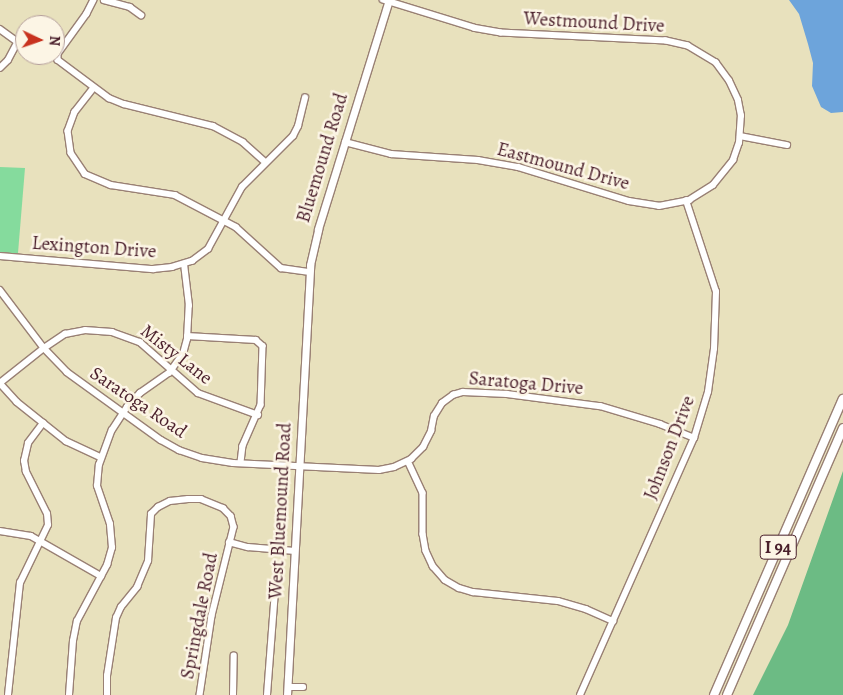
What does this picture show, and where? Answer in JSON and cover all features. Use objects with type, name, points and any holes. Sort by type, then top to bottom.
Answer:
[{"type":"highway","name":"I 94","points":[[714,695],[843,399]]},
{"type":"highway","name":"I 94","points":[[727,695],[843,428]]},
{"type":"main road","name":"Bluemound Road","points":[[306,330],[310,272],[318,228],[387,1]]},
{"type":"main road","name":"West Bluemound Road","points":[[287,695],[306,330]]},
{"type":"street","points":[[94,0],[87,14],[57,56],[62,64],[94,88],[124,104],[213,126],[243,142],[265,162]]},
{"type":"street","points":[[104,0],[130,8],[141,15]]},
{"type":"street","name":"Westmound Drive","points":[[387,1],[462,24],[501,33],[661,40],[688,46],[716,63],[729,81],[740,106],[740,136]]},
{"type":"street","points":[[0,29],[15,41]]},
{"type":"street","points":[[0,68],[8,60],[15,47]]},
{"type":"street","points":[[94,88],[75,112],[68,131],[71,154],[82,170],[92,179],[105,184],[175,195],[241,231],[277,265],[287,270],[310,272]]},
{"type":"street","name":"Lexington Drive","points":[[0,256],[154,269],[184,264],[204,253],[242,186],[296,131],[305,98]]},
{"type":"street","points":[[740,136],[787,145]]},
{"type":"street","name":"Eastmound Drive","points":[[345,142],[391,154],[478,160],[518,167],[639,203],[665,206],[686,201],[704,192],[726,170],[735,155],[740,136]]},
{"type":"street","name":"Johnson Drive","points":[[580,695],[694,438],[711,376],[716,298],[713,278],[686,201]]},
{"type":"street","points":[[69,695],[75,630],[85,604],[110,556],[112,542],[110,524],[97,486],[101,457],[112,430],[123,413],[140,393],[172,371],[183,354],[187,336],[189,296],[184,264]]},
{"type":"street","name":"Saratoga Road","points":[[0,290],[44,348],[67,372],[162,440],[184,452],[214,461],[300,466]]},
{"type":"street","name":"Misty Lane","points":[[0,383],[59,337],[74,331],[112,332],[140,342],[203,396],[258,415]]},
{"type":"street","points":[[187,336],[256,340],[262,343],[264,350],[262,397],[258,415],[243,446],[241,463]]},
{"type":"street","points":[[0,383],[17,402],[42,423],[76,447],[101,457]]},
{"type":"street","name":"Saratoga Drive","points":[[300,466],[385,469],[408,461],[418,453],[427,441],[434,416],[442,403],[453,395],[463,392],[507,394],[600,406],[660,424],[694,438]]},
{"type":"street","points":[[8,695],[17,594],[22,575],[47,530],[48,517],[26,472],[24,461],[28,443],[42,423]]},
{"type":"street","points":[[408,461],[423,493],[426,551],[433,566],[446,580],[459,588],[472,591],[558,600],[586,609],[613,621]]},
{"type":"street","name":"Springdale Road","points":[[107,695],[107,676],[116,618],[121,607],[137,587],[148,561],[148,521],[151,514],[158,507],[170,502],[201,500],[223,508],[231,516],[234,527],[212,616],[200,695]]},
{"type":"street","points":[[0,530],[24,533],[101,576]]},
{"type":"street","name":"Springdale Road","points":[[230,542],[248,547],[295,551]]},
{"type":"street","points":[[267,695],[275,590]]},
{"type":"street","points":[[233,695],[234,656]]},
{"type":"street","points":[[288,687],[303,688]]},
{"type":"green space","points":[[0,167],[25,168],[18,253],[0,253]]},
{"type":"green space","points":[[843,471],[843,695],[753,695],[788,625]]},
{"type":"water","points":[[789,0],[843,0],[843,112],[831,113],[821,107],[812,86],[813,63],[808,44],[799,14]]}]
